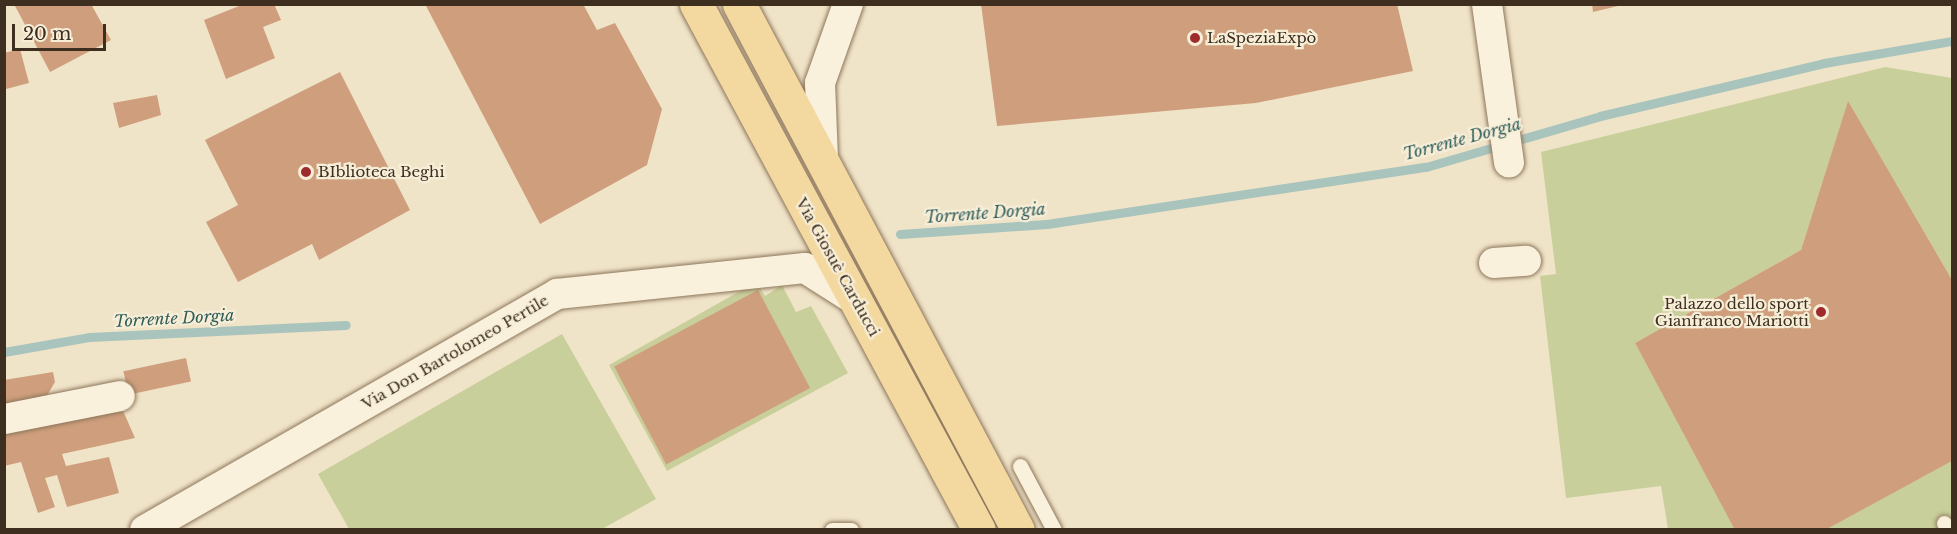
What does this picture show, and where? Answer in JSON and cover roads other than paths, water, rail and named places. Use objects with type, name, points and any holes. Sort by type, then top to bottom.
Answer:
[{"type":"main road","name":"Via Giosuè Carducci","points":[[696,4],[979,530]]},
{"type":"main road","points":[[739,4],[1017,530]]},
{"type":"street","points":[[823,163],[820,83],[848,4]]},
{"type":"street","points":[[1487,4],[1506,124],[1509,162]]},
{"type":"street","points":[[1494,263],[1526,261]]},
{"type":"street","name":"Via Don Bartolomeo Pertile","points":[[145,530],[556,294],[805,268],[857,301]]},
{"type":"street","points":[[4,419],[120,396]]},
{"type":"lane","points":[[1020,466],[1054,530]]},
{"type":"lane","points":[[832,530],[851,530]]},
{"type":"waterway","name":"Torrente Dorgia","points":[[900,234],[1047,224],[1426,167],[1600,116],[1824,63],[1952,41]]},
{"type":"waterway","name":"Torrente Dorgia","points":[[4,352],[89,337],[346,325]]},
{"type":"place","name":"LaSpeziaExpò","points":[[1195,38]]},
{"type":"place","name":"BIblioteca Beghi","points":[[306,172]]},
{"type":"place","name":"Palazzo dello sport Gianfranco Mariotti","points":[[1821,312]]}]
